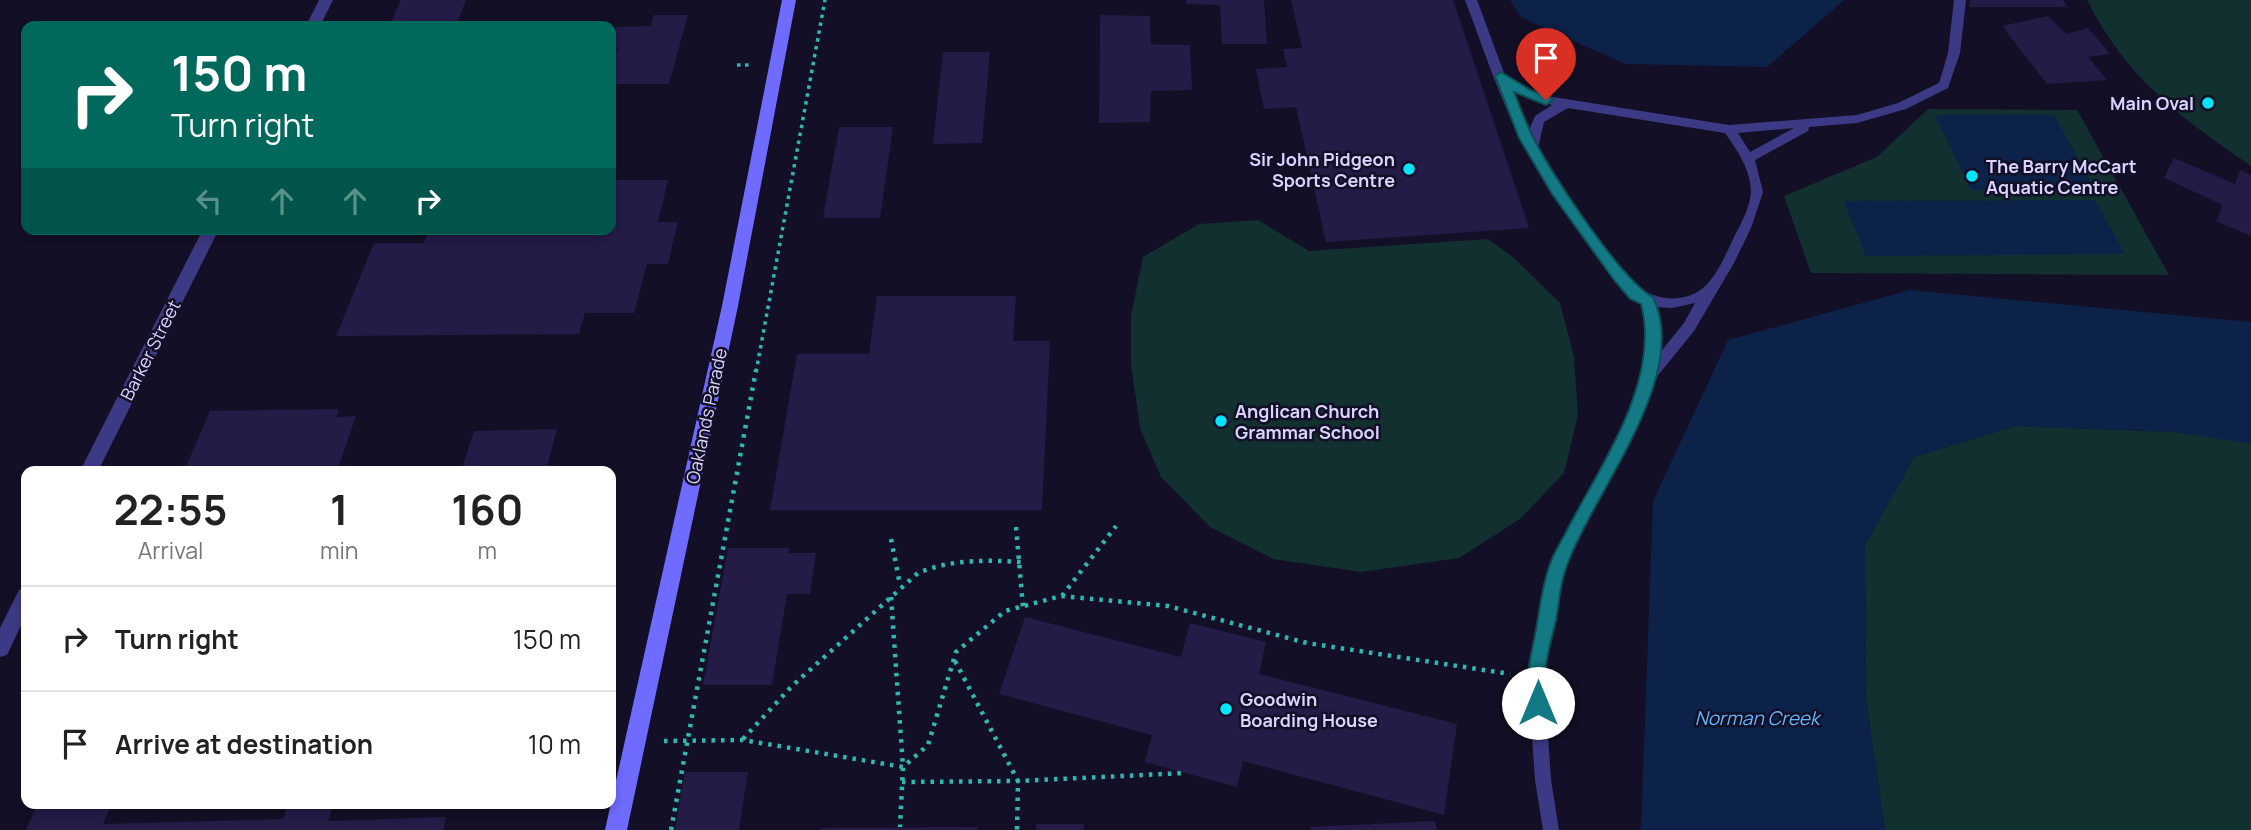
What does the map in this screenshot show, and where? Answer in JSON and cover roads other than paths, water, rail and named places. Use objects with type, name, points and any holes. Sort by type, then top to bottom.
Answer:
[{"type":"street","points":[[316,21],[326,0]]},
{"type":"street","name":"Oaklands Parade","points":[[616,830],[730,306],[789,0]]},
{"type":"street","name":"Barker Street","points":[[92,466],[208,235]]},
{"type":"street","points":[[0,649],[21,606]]},
{"type":"lane","points":[[1471,0],[1532,147],[1557,190],[1619,276],[1635,294],[1647,301],[1690,301],[1709,291]]},
{"type":"lane","points":[[1501,76],[1524,92],[1565,104],[1729,130],[1857,119],[1902,106],[1944,85],[1954,52],[1960,0]]},
{"type":"lane","points":[[1532,147],[1535,122],[1540,115],[1565,104]]},
{"type":"lane","points":[[1749,159],[1811,124]]},
{"type":"lane","points":[[1649,376],[1689,327],[1740,240],[1757,195],[1755,174],[1749,159],[1729,130]]},
{"type":"lane","points":[[1551,830],[1543,780],[1536,677],[1558,567],[1629,426],[1649,376],[1654,332],[1647,301]]},
{"type":"water","points":[[1510,0],[1844,0],[1767,67],[1626,64],[1522,18]]},
{"type":"water","points":[[1935,115],[2054,115],[2095,189],[1971,190]]},
{"type":"water","points":[[2095,200],[2125,254],[1866,256],[1844,201]]},
{"type":"water","name":"Norman Creek","points":[[1910,290],[2251,322],[2251,444],[2176,432],[2015,426],[1914,457],[1865,545],[1866,700],[1885,830],[1641,830],[1653,501],[1728,340]]},
{"type":"place","name":"Main Oval","points":[[2208,103]]},
{"type":"place","name":"Sir John Pidgeon Sports Centre","points":[[1409,169]]},
{"type":"place","name":"The Barry McCart Aquatic Centre","points":[[1972,176]]},
{"type":"place","name":"Anglican Church Grammar School","points":[[1221,421]]},
{"type":"place","name":"Goodwin Boarding House","points":[[1226,709]]}]
